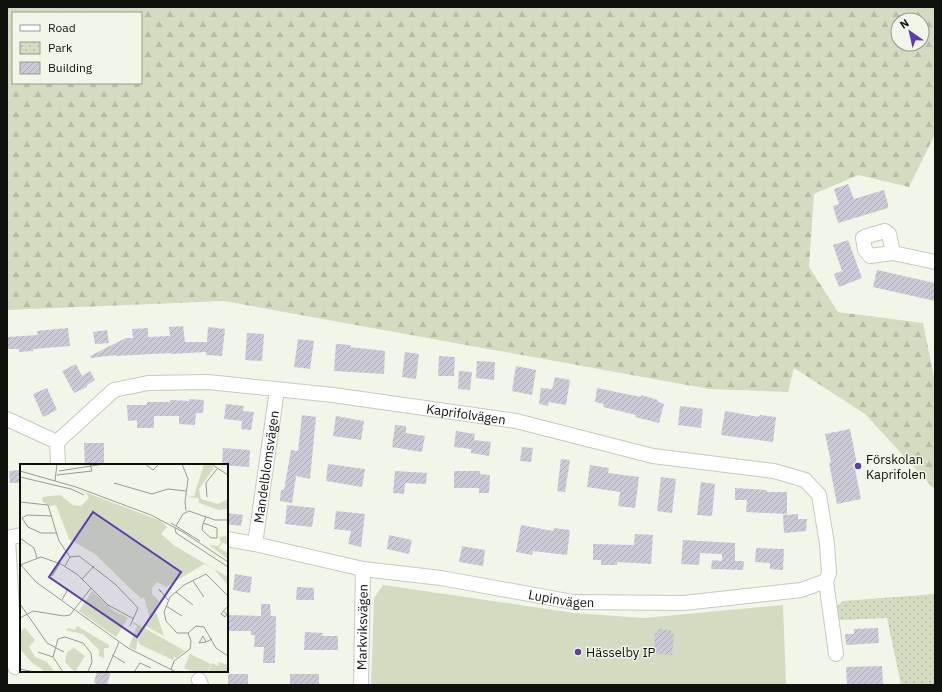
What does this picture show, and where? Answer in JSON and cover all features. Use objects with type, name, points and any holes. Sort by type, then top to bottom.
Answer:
[{"type":"street","points":[[894,253],[935,262]]},
{"type":"street","name":"Kaprifolvägen","points":[[57,442],[114,390],[148,383],[208,382],[333,395],[516,421],[653,456],[774,471],[805,480],[819,495],[827,544],[829,573],[826,581]]},
{"type":"street","name":"Mandelblomsvägen","points":[[255,544],[278,390]]},
{"type":"street","points":[[7,419],[57,442],[58,464]]},
{"type":"street","points":[[12,537],[15,667]]},
{"type":"street","name":"Lupinvägen","points":[[228,539],[364,569],[441,578],[573,602],[684,603],[801,590],[826,581]]},
{"type":"street","name":"Markviksvägen","points":[[361,685],[364,569]]},
{"type":"street","points":[[826,581],[836,654]]},
{"type":"green space","points":[[7,7],[935,7],[935,134],[909,187],[858,175],[814,194],[809,267],[838,312],[923,323],[935,382],[935,490],[865,414],[794,368],[788,392],[709,389],[224,301],[7,310]]},
{"type":"green space","name":"Hässelby IP","points":[[383,585],[574,613],[644,618],[783,605],[786,685],[371,685],[374,598]]},
{"type":"green space","points":[[935,594],[935,685],[901,685],[887,618],[839,620],[837,606],[843,601]]},
{"type":"building","points":[[848,184],[854,199],[884,190],[888,208],[838,223],[833,206],[839,204],[834,189]]},
{"type":"building","points":[[848,240],[862,278],[839,287],[834,274],[842,271],[833,245]]},
{"type":"building","points":[[877,270],[935,283],[935,301],[873,287]]},
{"type":"building","points":[[183,326],[185,342],[207,342],[208,327],[225,329],[222,356],[206,355],[206,352],[116,355],[91,358],[90,356],[126,338],[133,338],[132,329],[148,328],[148,337],[170,336],[169,327]]},
{"type":"building","points":[[68,328],[70,346],[33,349],[33,351],[19,352],[19,349],[7,349],[7,337],[38,335],[37,331]]},
{"type":"building","points":[[107,330],[109,343],[95,344],[93,332]]},
{"type":"building","points":[[247,333],[264,334],[262,361],[245,360]]},
{"type":"building","points":[[298,339],[314,341],[310,369],[294,367]]},
{"type":"building","points":[[336,344],[385,351],[384,374],[334,371]]},
{"type":"building","points":[[405,352],[419,354],[416,379],[402,377]]},
{"type":"building","points":[[439,356],[455,357],[454,376],[438,376]]},
{"type":"building","points":[[477,361],[495,362],[494,380],[476,378]]},
{"type":"building","points":[[76,364],[82,376],[90,371],[95,380],[87,385],[87,387],[74,393],[62,371]]},
{"type":"building","points":[[516,366],[536,370],[532,395],[512,391]]},
{"type":"building","points":[[459,371],[472,372],[470,390],[458,389]]},
{"type":"building","points":[[555,377],[570,380],[566,405],[549,402],[548,406],[539,404],[541,388],[552,389]]},
{"type":"building","points":[[47,388],[57,410],[43,417],[33,394]]},
{"type":"building","points":[[597,388],[641,397],[641,395],[658,400],[658,402],[664,404],[659,423],[635,417],[636,415],[603,407],[604,404],[595,402]]},
{"type":"building","points":[[189,399],[204,400],[203,413],[196,413],[195,425],[179,424],[179,416],[154,416],[154,428],[137,428],[137,420],[128,421],[127,405],[147,405],[147,402],[170,402],[170,400],[189,401]]},
{"type":"building","points":[[226,404],[244,406],[243,411],[254,412],[251,430],[241,429],[242,421],[224,419]]},
{"type":"building","points":[[680,406],[703,409],[701,428],[678,425]]},
{"type":"building","points":[[725,411],[759,417],[760,415],[776,417],[773,442],[721,435]]},
{"type":"building","points":[[302,415],[316,417],[310,479],[296,476],[292,503],[280,501],[281,490],[284,490],[291,450],[298,451]]},
{"type":"building","points":[[336,416],[364,421],[361,440],[333,436]]},
{"type":"building","points":[[395,425],[406,426],[406,433],[425,436],[422,452],[392,447]]},
{"type":"building","points":[[850,429],[858,469],[855,469],[861,499],[837,504],[825,434]]},
{"type":"building","points":[[456,431],[475,434],[474,440],[491,442],[489,456],[471,453],[471,449],[454,447]]},
{"type":"building","points":[[84,443],[104,443],[104,464],[85,464]]},
{"type":"building","points":[[522,447],[533,448],[531,462],[520,461]]},
{"type":"building","points":[[223,448],[250,450],[249,467],[222,464]]},
{"type":"building","points":[[561,459],[570,460],[565,492],[557,491]]},
{"type":"building","points":[[328,464],[365,469],[362,487],[326,481]]},
{"type":"building","points":[[590,465],[609,468],[608,473],[639,477],[635,508],[618,506],[620,492],[587,487]]},
{"type":"building","points":[[20,470],[20,483],[10,483],[9,471]]},
{"type":"building","points":[[395,471],[427,473],[426,484],[405,483],[404,494],[393,493]]},
{"type":"building","points":[[454,471],[480,471],[480,474],[490,475],[489,493],[479,493],[479,488],[454,488]]},
{"type":"building","points":[[661,477],[676,479],[672,513],[657,511]]},
{"type":"building","points":[[701,482],[715,484],[712,516],[697,515]]},
{"type":"building","points":[[735,488],[767,490],[767,492],[787,492],[787,514],[746,512],[747,500],[735,500]]},
{"type":"building","points":[[287,505],[315,508],[312,527],[285,524]]},
{"type":"building","points":[[336,511],[365,514],[361,547],[348,544],[351,531],[334,529]]},
{"type":"building","points":[[228,513],[243,515],[241,526],[228,524]]},
{"type":"building","points":[[798,514],[798,519],[807,519],[806,531],[784,533],[783,515]]},
{"type":"building","points":[[521,525],[553,531],[554,528],[570,530],[567,555],[533,551],[532,555],[516,552]]},
{"type":"building","points":[[635,534],[653,535],[651,564],[617,562],[617,565],[601,565],[601,560],[593,560],[593,544],[634,545]]},
{"type":"building","points":[[389,535],[412,540],[409,554],[387,549]]},
{"type":"building","points":[[683,540],[735,543],[735,561],[744,561],[743,570],[711,569],[712,560],[722,561],[722,554],[700,553],[699,565],[681,564]]},
{"type":"building","points":[[462,546],[485,550],[483,566],[459,562]]},
{"type":"building","points":[[756,548],[784,549],[783,570],[770,569],[770,563],[755,562]]},
{"type":"building","points":[[235,574],[252,577],[250,593],[233,590]]},
{"type":"building","points":[[297,587],[314,588],[314,600],[296,600]]},
{"type":"building","points":[[261,604],[270,604],[271,616],[276,616],[275,663],[263,663],[264,647],[254,647],[255,635],[251,635],[251,631],[228,631],[228,615],[261,616]]},
{"type":"building","points":[[878,628],[879,643],[846,645],[845,634],[854,634],[854,629]]},
{"type":"building","points":[[659,629],[671,630],[671,634],[674,634],[672,655],[654,654],[655,633],[658,633]]},
{"type":"building","points":[[305,632],[323,633],[322,636],[338,636],[338,650],[304,650]]},
{"type":"building","points":[[882,666],[883,685],[847,685],[846,667]]},
{"type":"building","points":[[97,672],[111,672],[107,685],[94,683]]},
{"type":"building","points":[[228,674],[248,674],[248,684],[228,684]]},
{"type":"building","points":[[290,674],[319,674],[319,685],[290,685]]},
{"type":"place","name":"Förskolan Kaprifolen","points":[[858,466]]},
{"type":"place","name":"Hässelby IP","points":[[578,652]]}]
